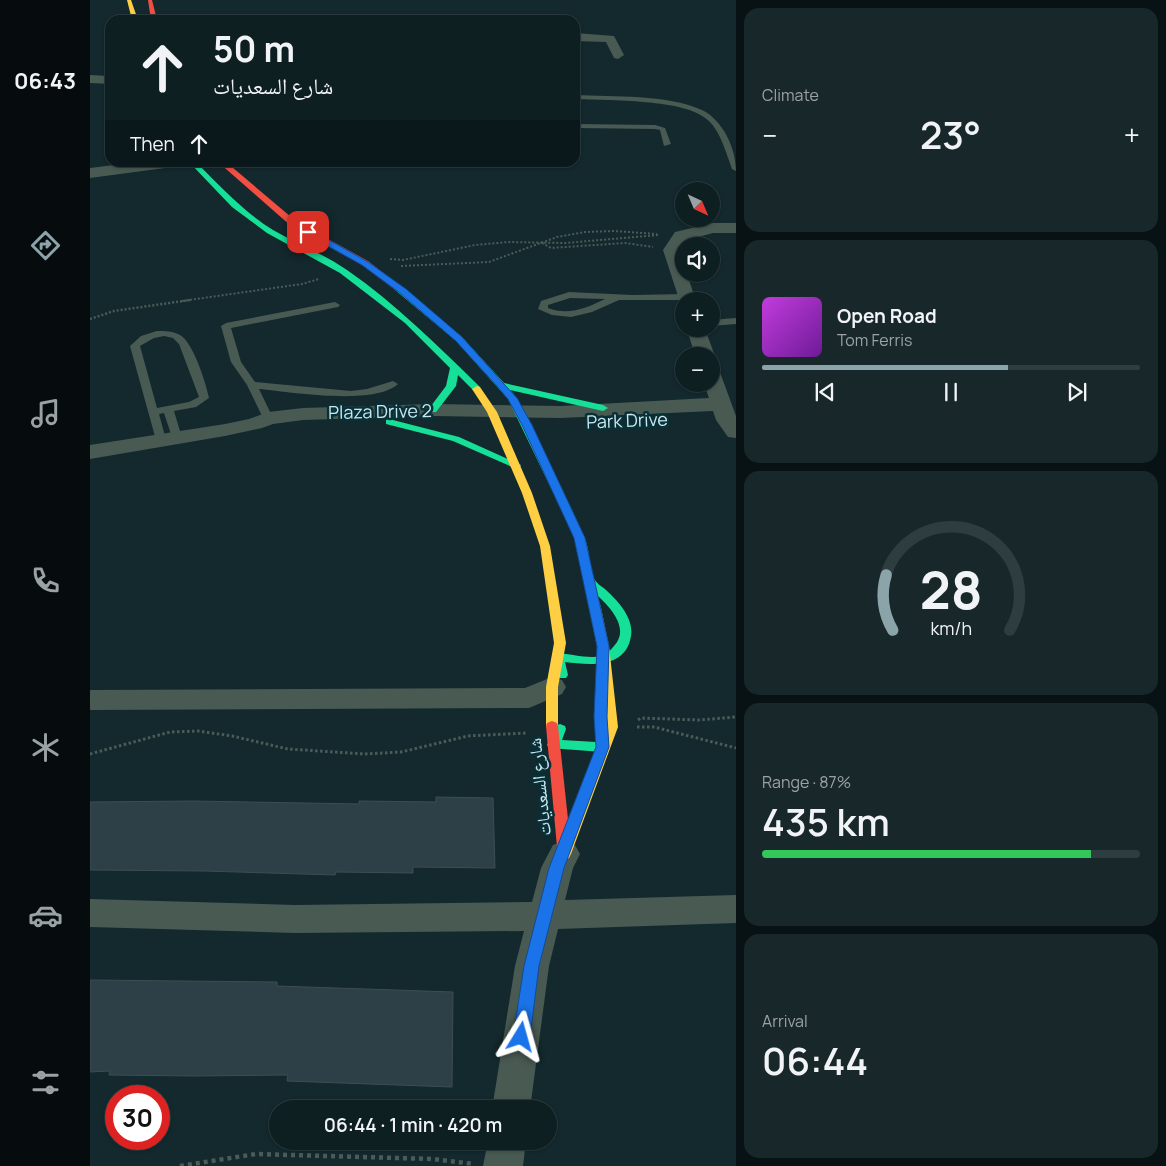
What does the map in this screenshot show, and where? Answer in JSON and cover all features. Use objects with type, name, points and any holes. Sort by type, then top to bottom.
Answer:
[{"type":"street","points":[[129,0],[134,15]]},
{"type":"street","points":[[140,0],[143,7],[152,15]]},
{"type":"street","points":[[150,0],[153,15]]},
{"type":"street","points":[[580,37],[610,39],[618,55]]},
{"type":"street","points":[[90,79],[105,80]]},
{"type":"street","points":[[90,172],[121,167]]},
{"type":"street","points":[[90,172],[135,167]]},
{"type":"street","points":[[197,167],[235,205],[270,231],[343,271],[408,321],[479,390],[516,465],[545,546],[560,643],[558,657],[602,660],[620,648],[625,641],[626,624],[622,615],[590,582]]},
{"type":"street","name":"شارع السعديات","points":[[227,167],[294,224],[365,263],[434,316],[459,339],[500,384],[512,398],[524,419],[580,538],[603,646],[602,660],[612,716],[612,727],[564,854]]},
{"type":"street","points":[[684,292],[671,250],[681,236],[713,228],[736,228]]},
{"type":"street","points":[[433,410],[452,386],[456,366]]},
{"type":"street","points":[[500,384],[604,408]]},
{"type":"street","points":[[718,392],[728,419]]},
{"type":"street","name":"Park Drive","points":[[524,419],[604,408],[728,419]]},
{"type":"street","name":"Plaza Drive 2","points":[[90,452],[303,414],[433,410],[494,419]]},
{"type":"street","points":[[494,419],[524,419]]},
{"type":"street","name":"Plaza Drive 2","points":[[262,421],[273,429],[389,422],[494,419]]},
{"type":"street","name":"Park Drive","points":[[524,419],[728,419]]},
{"type":"street","points":[[389,422],[456,439],[516,465]]},
{"type":"street","name":"شارع السعديات","points":[[558,657],[558,686],[552,733],[564,854]]},
{"type":"street","points":[[565,713],[554,745],[603,747],[600,717],[602,660]]},
{"type":"street","points":[[90,700],[529,698],[558,686]]},
{"type":"street","points":[[512,1100],[532,966],[557,868],[564,854]]},
{"type":"street","points":[[90,913],[295,919],[505,918],[736,909]]},
{"type":"street","points":[[490,1165],[501,1150]]},
{"type":"lane","points":[[580,97],[670,104],[701,111],[717,126],[736,169]]},
{"type":"lane","points":[[580,126],[656,127],[663,129],[667,144]]},
{"type":"lane","points":[[616,298],[574,315],[554,314],[543,309],[544,303],[569,295],[675,299]]},
{"type":"lane","points":[[262,421],[252,385],[236,362],[226,326],[335,305]]},
{"type":"lane","points":[[720,322],[736,321]]},
{"type":"lane","points":[[154,412],[197,403],[204,398],[204,394],[180,340],[173,336],[155,335],[140,340],[135,349],[154,412],[169,439]]},
{"type":"lane","points":[[252,385],[351,394],[368,392],[393,384]]},
{"type":"lane","points":[[168,410],[169,439]]},
{"type":"path","points":[[365,263],[384,258],[403,260],[475,245],[508,242],[541,242],[606,240],[660,234],[595,231],[575,233],[541,242],[509,257],[488,262],[464,265],[420,263],[398,267]]},
{"type":"path","points":[[541,242],[551,248],[625,243],[671,250]]},
{"type":"path","points":[[90,319],[123,309],[302,284],[343,271]]},
{"type":"path","points":[[628,727],[641,718],[679,722],[708,722],[736,717]]},
{"type":"path","points":[[612,727],[654,727],[736,748]]},
{"type":"path","points":[[90,754],[170,732],[198,731],[232,736],[288,749],[364,754],[401,752],[468,736],[494,733],[552,733]]},
{"type":"path","points":[[180,1166],[256,1154],[367,1156],[490,1165]]},
{"type":"building","points":[[436,797],[493,798],[495,868],[413,867],[413,873],[336,872],[335,875],[90,870],[90,802],[193,801],[359,804],[359,801],[436,802]]},
{"type":"building","points":[[90,980],[277,982],[277,986],[453,992],[452,1087],[287,1081],[288,1075],[109,1075],[110,1071],[90,1072]]},
{"type":"traffic: fast","points":[[197,167],[235,205],[270,231],[343,271],[408,321],[477,389]]},
{"type":"traffic: fast","points":[[397,287],[459,339],[512,398],[580,538],[595,608]]},
{"type":"traffic: fast","points":[[433,410],[451,386],[455,366]]},
{"type":"traffic: fast","points":[[500,385],[603,408]]},
{"type":"traffic: fast","points":[[389,422],[456,439],[516,465]]},
{"type":"traffic: fast","points":[[562,675],[558,657],[590,661],[604,659],[610,657],[618,650],[626,636],[626,627],[618,610],[590,582]]},
{"type":"traffic: fast","points":[[560,729],[554,745],[603,747],[601,731]]},
{"type":"traffic: slow","points":[[129,0],[134,15]]},
{"type":"traffic: slow","points":[[477,389],[492,412],[527,493],[545,546],[560,643],[552,687],[552,726]]},
{"type":"traffic: slow","points":[[564,854],[612,727],[603,646],[595,608]]},
{"type":"traffic: jam","points":[[150,0],[153,15]]},
{"type":"traffic: jam","points":[[227,167],[294,224],[365,263],[397,287]]},
{"type":"traffic: jam","points":[[552,726],[564,847]]},
{"type":"route","points":[[308,232],[365,263],[403,291],[459,339],[500,384],[512,398],[527,425],[580,538],[603,646],[600,717],[603,747],[588,792],[557,868],[532,966],[521,1037]]}]
